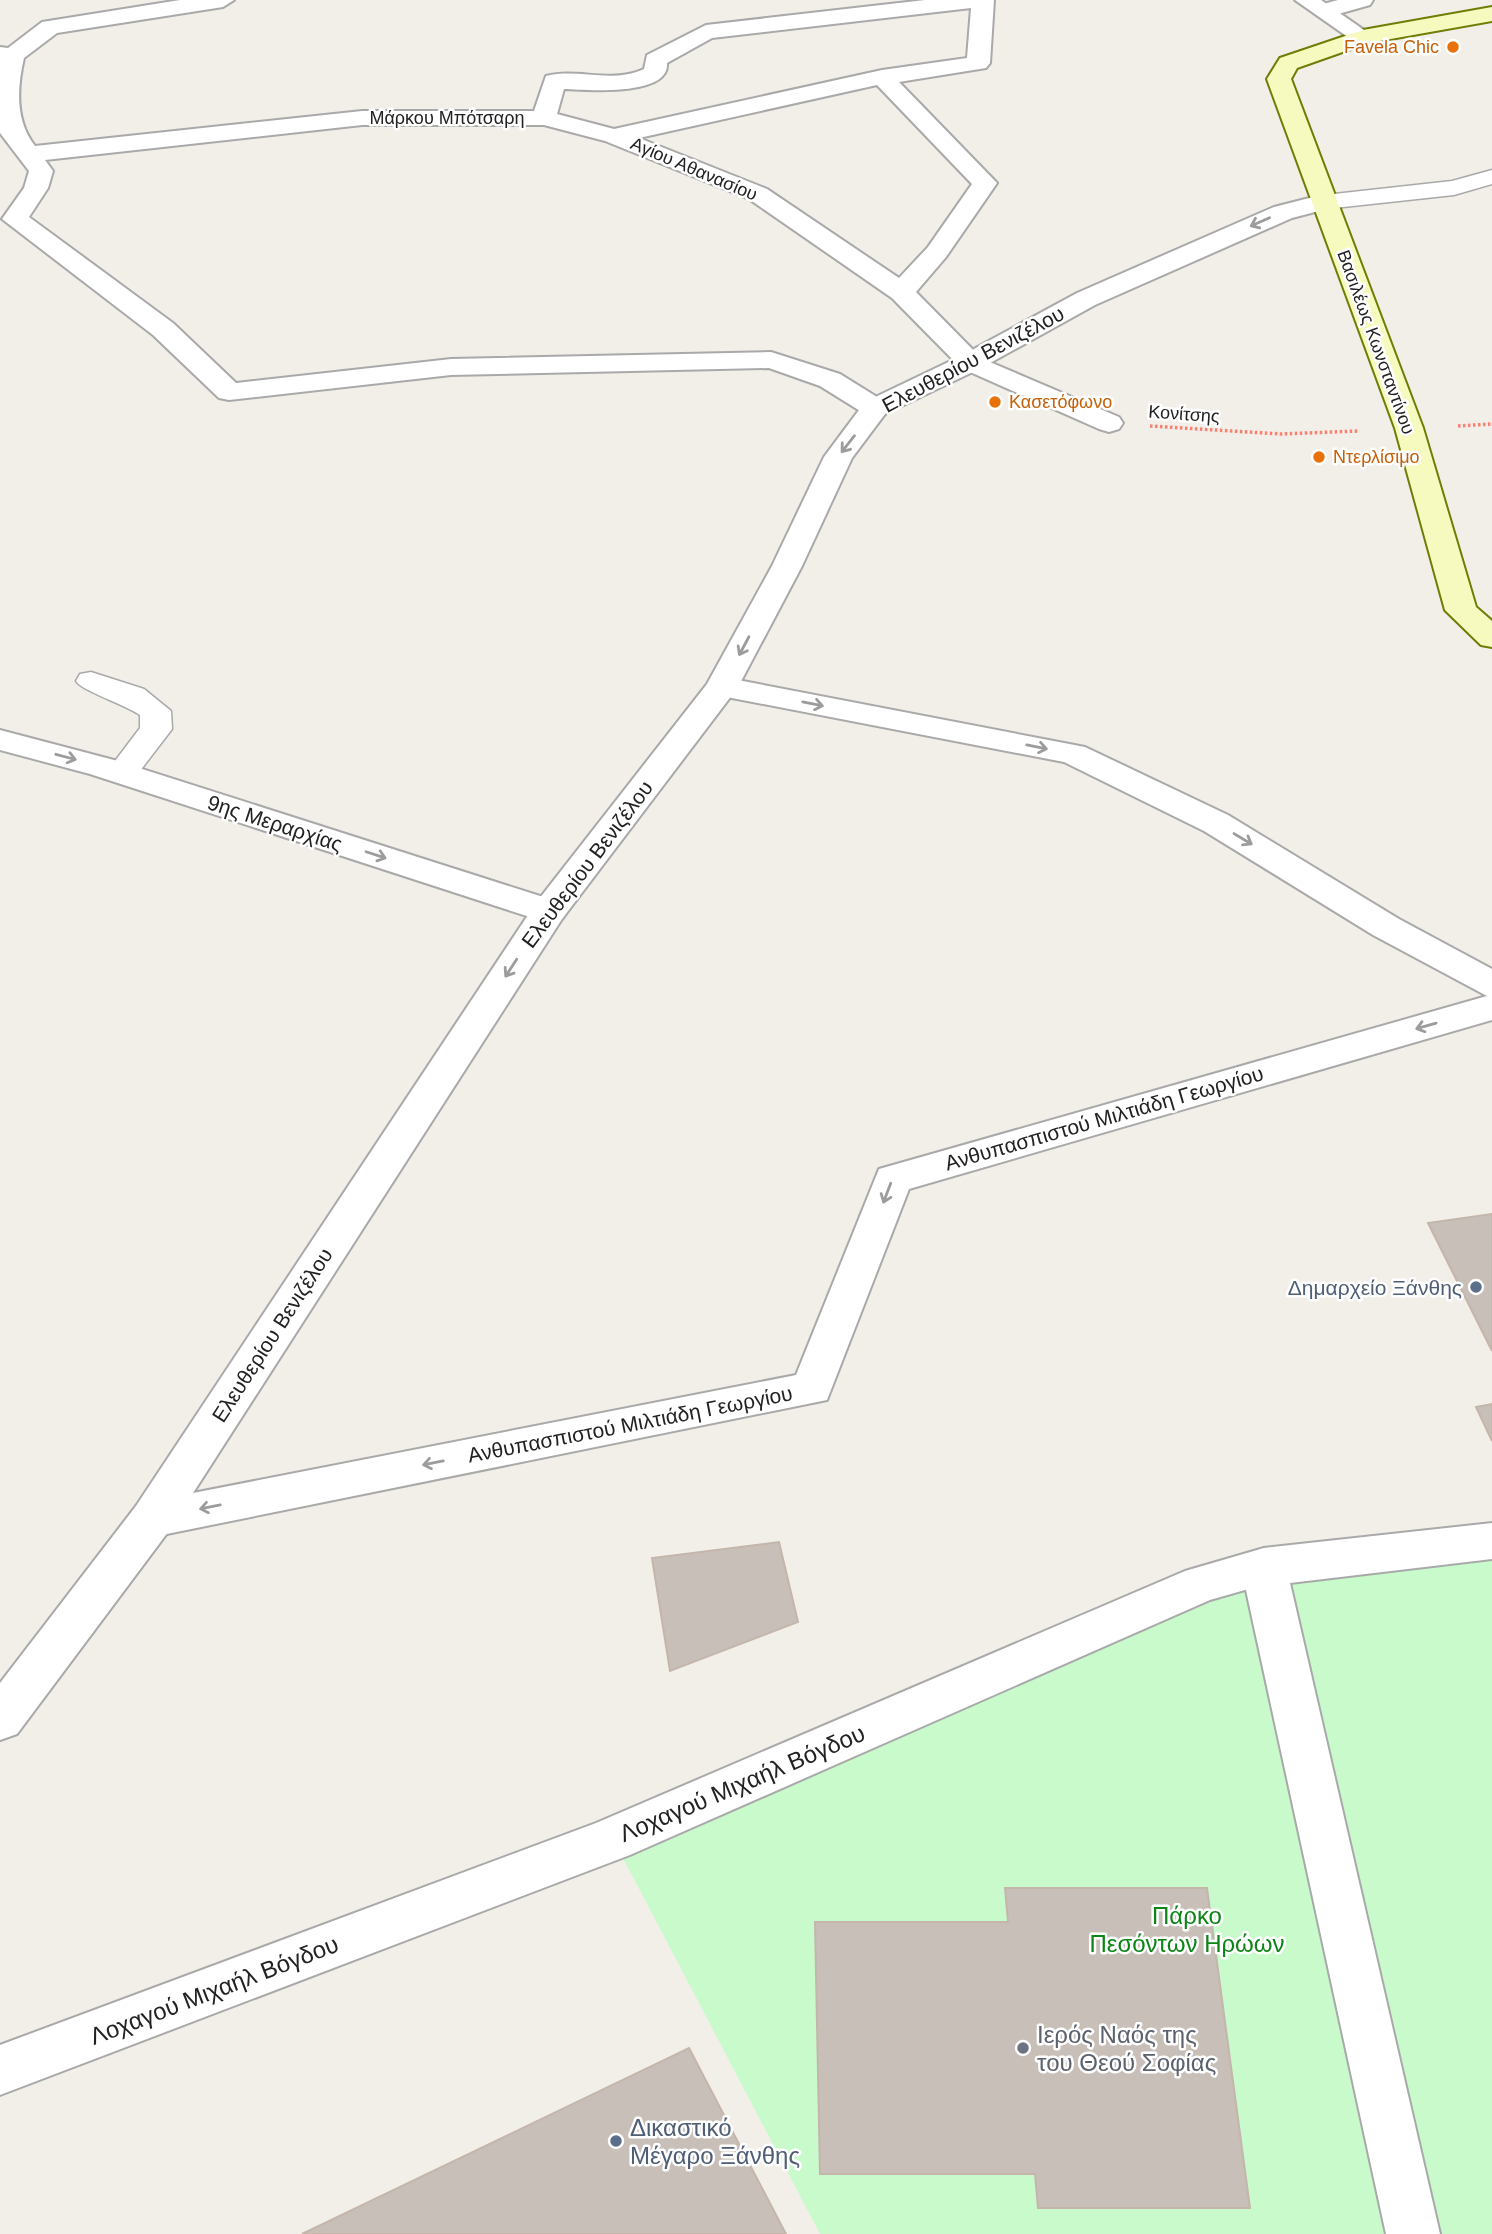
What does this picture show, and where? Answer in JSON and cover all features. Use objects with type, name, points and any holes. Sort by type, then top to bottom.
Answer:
[{"type":"main road","name":"Βασιλέως Κωνσταντίνου","points":[[1492,14],[1363,37],[1288,63],[1279,79],[1409,428],[1461,610],[1492,638]]},
{"type":"street","points":[[223,0],[50,27],[6,55],[10,130],[41,171],[36,188],[8,222],[163,329],[229,392],[451,367],[771,360],[830,380],[875,408]]},
{"type":"street","points":[[614,136],[883,77],[978,63],[983,0]]},
{"type":"street","name":"Μάρκου Μπότσαρη","points":[[30,153],[362,118],[544,118],[554,81],[605,83],[642,80],[656,72],[655,60],[706,32],[983,0]]},
{"type":"street","points":[[1315,6],[1362,0]]},
{"type":"street","points":[[1315,6],[1363,37]]},
{"type":"street","points":[[883,77],[936,136],[985,183],[937,252],[901,292]]},
{"type":"street","name":"Αγίου Αθανασίου","points":[[544,118],[614,136],[758,194],[901,292],[971,362]]},
{"type":"street","name":"Ελευθερίου Βενιζέλου","points":[[0,1719],[152,1519],[549,911],[722,687],[787,566],[838,457],[875,408],[971,362],[1086,299],[1283,212],[1325,202]]},
{"type":"street","points":[[971,362],[1109,423]]},
{"type":"street","points":[[722,687],[1073,754],[1216,823],[1387,927],[1492,985]]},
{"type":"street","name":"9ης Μεραρχίας","points":[[0,740],[122,773],[549,911]]},
{"type":"street","name":"Ανθυπασπιστού Μιλτιάδη Γεωργίου","points":[[152,1519],[812,1388],[893,1179],[1492,1007]]},
{"type":"street","name":"Λοχαγού Μιχαήλ Βόγδου","points":[[0,2070],[613,1839],[1201,1584],[1264,1567],[1492,1541]]},
{"type":"street","points":[[1264,1567],[1413,2234]]},
{"type":"lane","points":[[1325,202],[1454,188],[1492,177]]},
{"type":"lane","points":[[91,681],[133,696],[155,711],[156,729],[122,773]]},
{"type":"path","name":"Κονίτσης","points":[[1109,423],[1281,434],[1492,425]]},
{"type":"green space","name":"Πάρκο Πεσόντων Ηρώων","points":[[1492,1542],[1492,2234],[820,2234],[613,1839],[1264,1567]]},
{"type":"building","name":"Δημαρχείο Ξάνθης","points":[[1492,1214],[1492,1351],[1428,1223]]},
{"type":"building","points":[[1492,1404],[1492,1441],[1476,1407]]},
{"type":"building","points":[[779,1542],[798,1622],[670,1671],[652,1558]]},
{"type":"building","name":"Ιερός Ναός της του Θεού Σοφίας","points":[[1005,1888],[1207,1888],[1250,2208],[1038,2208],[1035,2174],[820,2174],[815,1922],[1008,1922]]},
{"type":"building","name":"Δικαστικό Μέγαρο Ξάνθης","points":[[689,2048],[786,2234],[302,2234]]},
{"type":"place","name":"Favela Chic","points":[[1453,47]]},
{"type":"place","name":"Κασετόφωνο","points":[[995,402]]},
{"type":"place","name":"Ντερλίσιμο","points":[[1319,457]]},
{"type":"place","name":"Δημαρχείο Ξάνθης","points":[[1476,1287]]},
{"type":"place","name":"Ιερός Ναός της του Θεού Σοφίας","points":[[1023,2048]]},
{"type":"place","name":"Δικαστικό Μέγαρο Ξάνθης","points":[[616,2141]]}]
